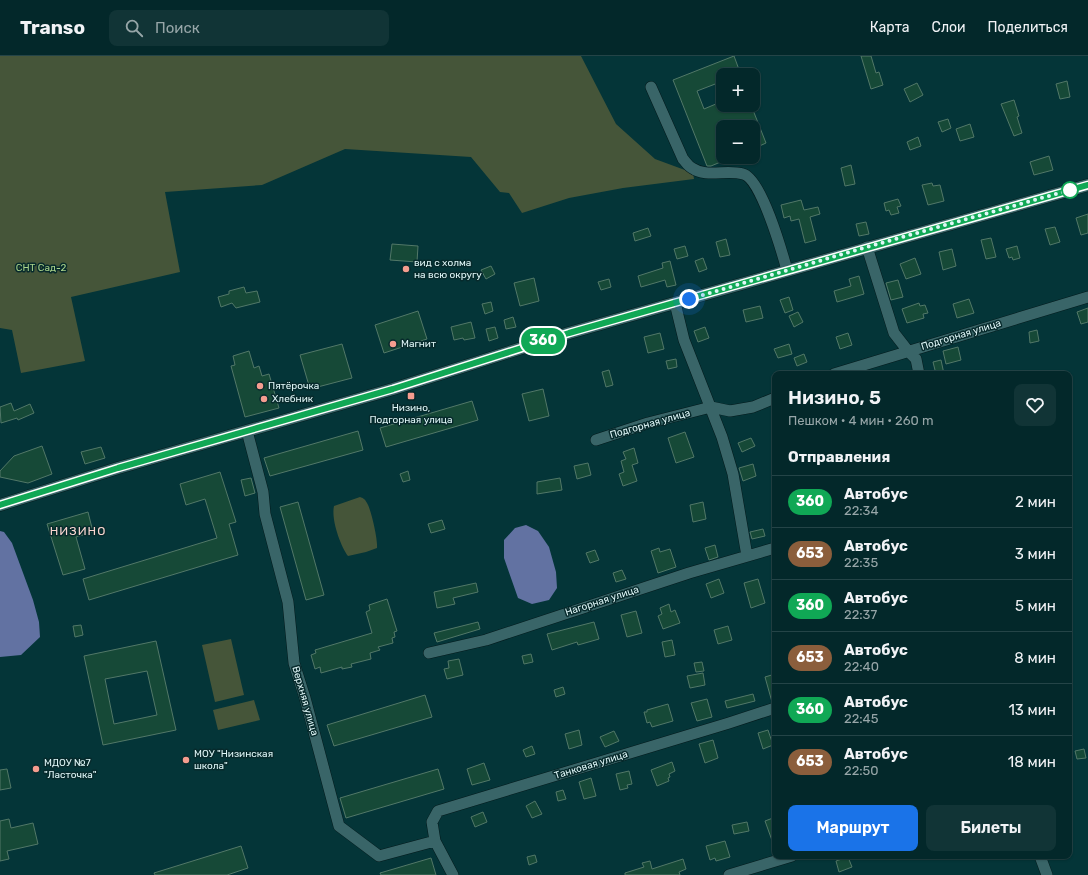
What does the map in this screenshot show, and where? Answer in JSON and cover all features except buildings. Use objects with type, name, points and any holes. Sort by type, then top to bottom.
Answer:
[{"type":"street","points":[[652,87],[683,159],[692,169],[704,173],[735,172],[745,174],[753,182],[773,221],[788,270]]},
{"type":"street","points":[[0,505],[118,468],[393,389],[569,333],[1088,185]]},
{"type":"street","points":[[867,247],[894,333],[916,359],[918,371]]},
{"type":"street","name":"Подгорная улица","points":[[844,371],[1088,297]]},
{"type":"street","points":[[675,303],[684,340],[722,437],[733,474],[747,556]]},
{"type":"street","name":"Подгорная улица","points":[[596,440],[648,423],[711,407],[730,411],[753,407],[772,399]]},
{"type":"street","name":"Верхняя улица","points":[[247,431],[264,492],[264,514],[288,602],[294,664],[305,698],[339,826],[379,856],[435,841]]},
{"type":"street","name":"Нагорная улица","points":[[429,653],[486,640],[586,606],[772,549]]},
{"type":"street","name":"Танковая улица","points":[[435,841],[432,822],[438,811],[772,709]]},
{"type":"street","points":[[435,841],[453,875]]},
{"type":"street","points":[[729,875],[782,859]]},
{"type":"street","points":[[1041,859],[1047,875]]},
{"type":"green space","name":"СНТ Сад-2","points":[[0,56],[581,56],[616,124],[655,159],[693,173],[694,179],[623,188],[569,198],[522,213],[509,193],[500,192],[471,157],[345,149],[262,185],[165,192],[180,272],[71,297],[85,361],[21,373],[12,330],[0,328]]},
{"type":"green space","points":[[360,497],[363,498],[369,506],[377,548],[348,556],[342,545],[335,525],[333,511],[334,506]]},
{"type":"green space","points":[[231,639],[244,695],[215,702],[202,645]]},
{"type":"green space","points":[[254,700],[260,720],[218,730],[213,710]]},
{"type":"water","points":[[526,525],[538,531],[549,547],[556,572],[557,588],[549,600],[532,604],[518,598],[504,558],[504,540],[515,528]]},
{"type":"water","points":[[0,531],[4,532],[12,543],[33,600],[39,622],[40,637],[21,655],[0,657]]},
{"type":"bus line","name":"360","points":[[0,505],[118,468],[312,411],[393,389],[569,333],[1088,185]]},
{"type":"place","name":"вид с холма на всю округу","points":[[406,269]]},
{"type":"place","name":"Магнит","points":[[393,344]]},
{"type":"place","name":"Пятёрочка","points":[[260,386]]},
{"type":"place","name":"Низино, Подгорная улица","points":[[411,396]]},
{"type":"place","name":"Хлебник","points":[[264,399]]},
{"type":"place","name":"МОУ \"Низинская школа\"","points":[[186,760]]},
{"type":"place","name":"МДОУ №7 \"Ласточка\"","points":[[36,769]]},
{"type":"district","name":"НИЗИНО","points":[[78,531]]},
{"type":"route","points":[[689,299],[1070,190]]}]
